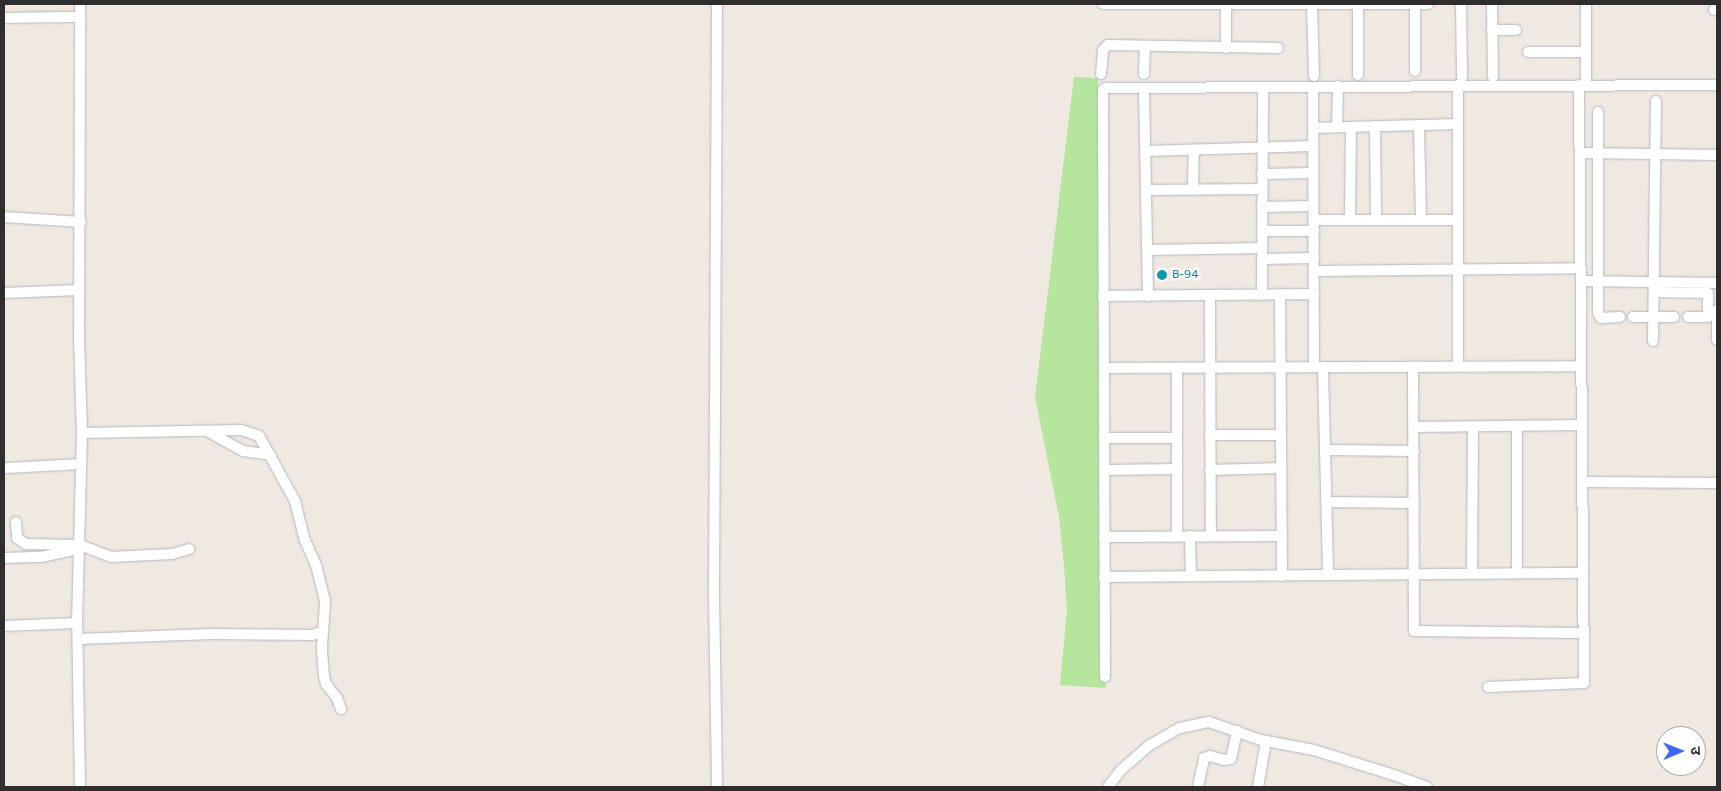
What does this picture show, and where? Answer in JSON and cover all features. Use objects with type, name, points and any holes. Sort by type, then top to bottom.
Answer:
[{"type":"street","points":[[80,4],[81,222],[79,290],[82,433],[77,623],[80,787]]},
{"type":"street","points":[[717,4],[714,593],[717,787]]},
{"type":"street","points":[[1103,4],[1428,4]]},
{"type":"street","points":[[1226,4],[1226,48]]},
{"type":"street","points":[[1312,4],[1314,76]]},
{"type":"street","points":[[1358,4],[1358,75]]},
{"type":"street","points":[[1414,4],[1415,71]]},
{"type":"street","points":[[1458,366],[1458,124],[1461,4]]},
{"type":"street","points":[[1492,4],[1493,78]]},
{"type":"street","points":[[1488,687],[1584,682],[1580,153],[1586,52],[1586,4]]},
{"type":"street","points":[[4,18],[80,17]]},
{"type":"street","points":[[1492,30],[1516,30]]},
{"type":"street","points":[[1101,74],[1103,50],[1106,46],[1278,48]]},
{"type":"street","points":[[1144,74],[1145,46]]},
{"type":"street","points":[[1528,52],[1586,52]]},
{"type":"street","points":[[1105,676],[1102,94],[1106,88],[1313,87],[1460,81],[1583,85],[1717,85]]},
{"type":"street","points":[[1337,127],[1338,86]]},
{"type":"street","points":[[1313,87],[1314,294],[1325,450],[1328,575]]},
{"type":"street","points":[[1144,88],[1148,296]]},
{"type":"street","points":[[1262,88],[1262,295]]},
{"type":"street","points":[[1653,341],[1656,101]]},
{"type":"street","points":[[1598,112],[1599,317],[1620,318]]},
{"type":"street","points":[[1313,128],[1458,124]]},
{"type":"street","points":[[1419,125],[1421,220]]},
{"type":"street","points":[[1375,126],[1376,220]]},
{"type":"street","points":[[1350,220],[1351,127]]},
{"type":"street","points":[[1146,151],[1313,146]]},
{"type":"street","points":[[1193,190],[1194,150]]},
{"type":"street","points":[[1580,153],[1717,156]]},
{"type":"street","points":[[1262,174],[1313,173]]},
{"type":"street","points":[[1146,190],[1262,188]]},
{"type":"street","points":[[1262,207],[1313,206]]},
{"type":"street","points":[[4,218],[81,222]]},
{"type":"street","points":[[1314,220],[1458,220]]},
{"type":"street","points":[[1262,231],[1314,231]]},
{"type":"street","points":[[1147,250],[1262,248]]},
{"type":"street","points":[[1262,259],[1314,258]]},
{"type":"street","points":[[1314,271],[1580,268]]},
{"type":"street","points":[[1581,281],[1598,281],[1708,293],[1708,316],[1688,317]]},
{"type":"street","points":[[1654,287],[1717,283]]},
{"type":"street","points":[[4,293],[79,290]]},
{"type":"street","points":[[1280,294],[1282,576]]},
{"type":"street","points":[[1103,296],[1314,294]]},
{"type":"street","points":[[1210,295],[1211,536]]},
{"type":"street","points":[[1717,310],[1717,340]]},
{"type":"street","points":[[1634,317],[1674,317]]},
{"type":"street","points":[[1104,368],[1581,366]]},
{"type":"street","points":[[1413,367],[1416,633],[1583,633]]},
{"type":"street","points":[[1177,368],[1177,536]]},
{"type":"street","points":[[1517,574],[1518,426]]},
{"type":"street","points":[[1414,427],[1582,426]]},
{"type":"street","points":[[1472,574],[1473,427]]},
{"type":"street","points":[[82,433],[241,430],[256,433],[263,440],[295,501],[304,538],[316,564],[325,602],[322,632],[324,680],[338,698],[341,709]]},
{"type":"street","points":[[207,431],[243,451],[271,455]]},
{"type":"street","points":[[1210,435],[1281,435]]},
{"type":"street","points":[[1104,438],[1177,438]]},
{"type":"street","points":[[1325,450],[1414,451]]},
{"type":"street","points":[[7,468],[81,464]]},
{"type":"street","points":[[1210,470],[1281,468]]},
{"type":"street","points":[[1104,470],[1177,469]]},
{"type":"street","points":[[1582,482],[1717,483]]},
{"type":"street","points":[[1326,502],[1414,502]]},
{"type":"street","points":[[16,522],[18,538],[24,543],[80,548],[111,557],[172,554],[189,549]]},
{"type":"street","points":[[1190,536],[1191,576]]},
{"type":"street","points":[[1104,537],[1282,536]]},
{"type":"street","points":[[4,558],[42,557],[80,548]]},
{"type":"street","points":[[1104,577],[1583,573]]},
{"type":"street","points":[[4,626],[77,623]]},
{"type":"street","points":[[78,638],[211,634],[312,634],[322,632]]},
{"type":"street","points":[[1108,787],[1121,770],[1150,745],[1180,728],[1209,722],[1266,741],[1303,747],[1421,786]]},
{"type":"street","points":[[1198,787],[1204,758],[1210,756],[1224,760],[1231,758],[1237,731]]},
{"type":"street","points":[[1258,787],[1266,741]]},
{"type":"green space","points":[[1074,77],[1098,78],[1101,500],[1106,688],[1060,685],[1067,610],[1064,566],[1059,517],[1035,397]]},
{"type":"place","name":"B-94","points":[[1162,275]]}]
